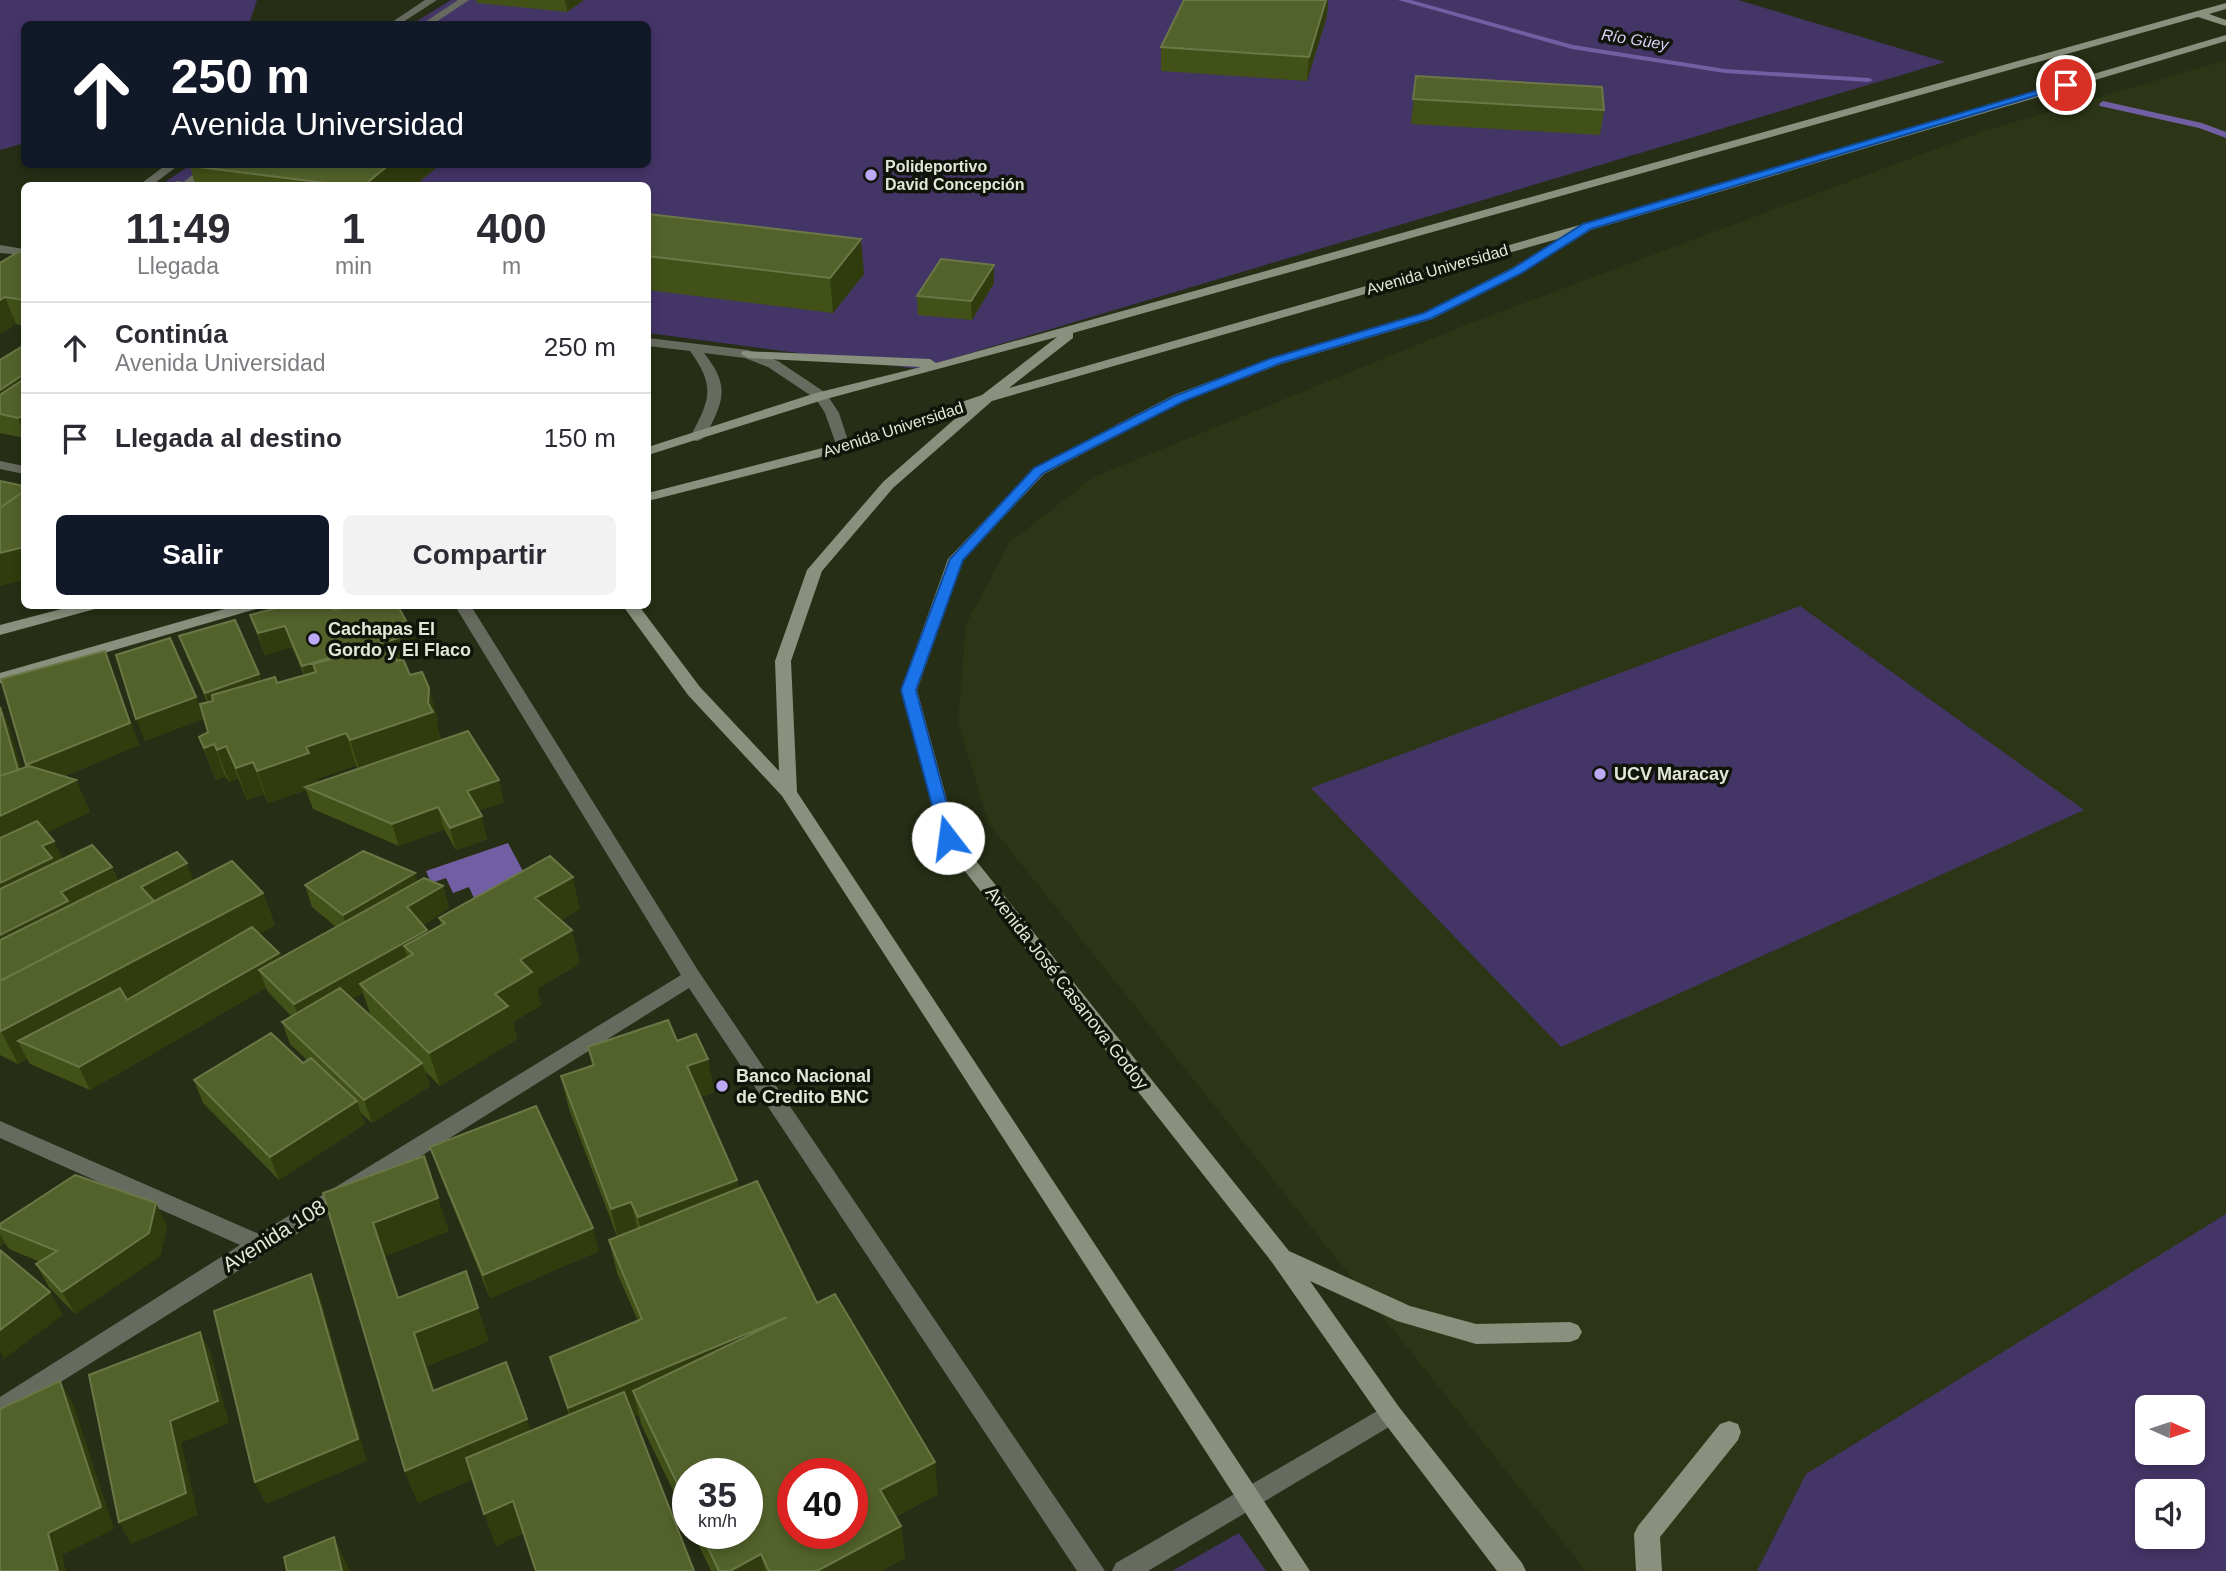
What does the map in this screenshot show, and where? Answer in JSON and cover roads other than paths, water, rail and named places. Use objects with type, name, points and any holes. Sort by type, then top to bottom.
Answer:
[{"type":"street","points":[[399,21],[432,0]]},
{"type":"street","points":[[432,21],[464,0]]},
{"type":"street","points":[[651,450],[821,396],[947,364],[2226,6]]},
{"type":"street","points":[[2200,13],[2226,23]]},
{"type":"street","name":"Avenida Universidad","points":[[651,496],[843,447],[987,398],[1587,227],[2226,37]]},
{"type":"street","points":[[149,182],[169,168]]},
{"type":"street","points":[[189,182],[209,168]]},
{"type":"street","name":"Avenida José Casanova Godoy","points":[[1513,1571],[1391,1414],[1280,1256],[948,838],[909,690],[957,559],[1039,471],[1180,398],[1276,361],[1428,316],[1516,271],[1587,227]]},
{"type":"street","points":[[0,249],[21,252]]},
{"type":"street","points":[[788,792],[783,661],[815,570],[888,485],[987,398],[1076,328]]},
{"type":"street","points":[[651,342],[748,354],[947,364]]},
{"type":"street","points":[[695,349],[717,384],[716,401],[697,437]]},
{"type":"street","points":[[748,354],[781,369],[821,396],[832,413],[843,447]]},
{"type":"street","points":[[0,465],[21,469]]},
{"type":"street","points":[[0,630],[78,609]]},
{"type":"street","points":[[0,678],[240,609]]},
{"type":"street","points":[[465,609],[692,976],[1092,1571]]},
{"type":"street","points":[[633,609],[694,691],[788,792],[1297,1571]]},
{"type":"street","name":"Avenida 108","points":[[0,1410],[260,1244],[692,976]]},
{"type":"street","points":[[0,1129],[260,1244]]},
{"type":"street","points":[[1280,1256],[1405,1314],[1476,1334],[1570,1332]]},
{"type":"street","points":[[1125,1571],[1391,1414]]},
{"type":"street","points":[[1649,1571],[1647,1534],[1729,1432]]},
{"type":"waterway","name":"Río Güey","points":[[1402,0],[1572,47],[1725,71],[1869,80]]},
{"type":"waterway","name":"Río Güey","points":[[2103,104],[2202,126],[2226,135]]},
{"type":"place","name":"Polideportivo David Concepción","points":[[871,175]]},
{"type":"place","name":"Cachapas El Gordo y El Flaco","points":[[314,639]]},
{"type":"place","name":"UCV Maracay","points":[[1600,774]]},
{"type":"place","name":"Banco Nacional de Credito BNC","points":[[722,1086]]}]
